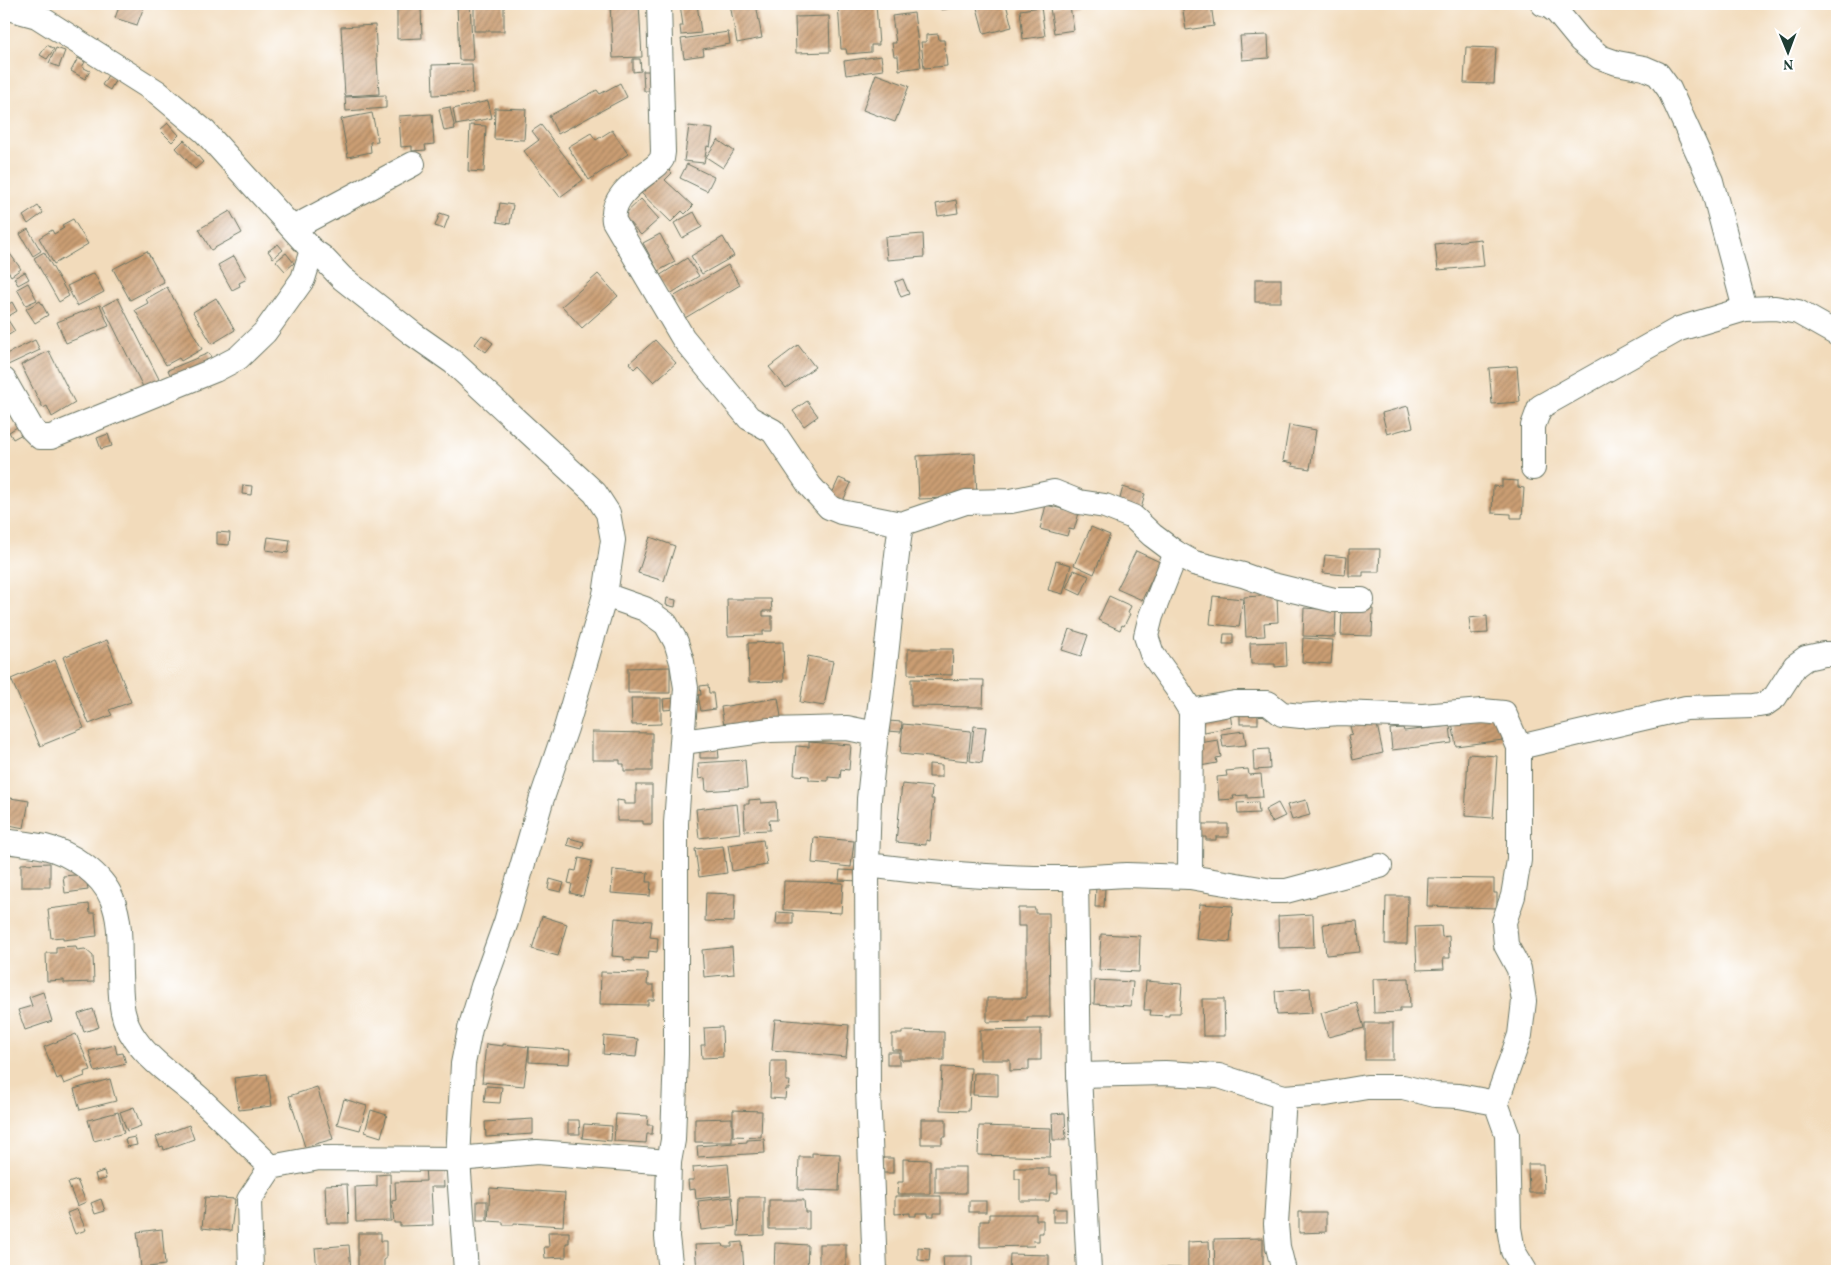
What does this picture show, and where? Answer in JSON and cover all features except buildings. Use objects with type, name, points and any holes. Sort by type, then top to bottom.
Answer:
[{"type":"street","points":[[659,4],[662,159],[620,197],[614,207],[614,221],[683,338],[749,418],[773,431],[810,486],[829,507],[841,512],[901,524],[966,502],[1011,501],[1054,492],[1079,502],[1105,506],[1133,517],[1152,535],[1176,553],[1194,563],[1334,600],[1362,600]]},
{"type":"street","points":[[1543,4],[1557,12],[1580,40],[1600,57],[1617,63],[1644,68],[1658,74],[1669,89],[1711,181],[1744,310]]},
{"type":"street","points":[[4,7],[37,16],[157,92],[205,132],[312,250],[322,257],[342,278],[452,362],[595,493],[608,513],[613,540],[605,596],[506,922],[483,986],[470,1029],[463,1064],[458,1159],[466,1271]]},
{"type":"street","points":[[293,228],[413,164]]},
{"type":"street","points":[[4,380],[32,429],[40,436],[51,437],[215,370],[238,358],[265,332],[302,279],[312,250]]},
{"type":"street","points":[[1533,468],[1533,426],[1540,407],[1679,329],[1744,310],[1775,308],[1798,312],[1837,334]]},
{"type":"street","points":[[876,1271],[868,1089],[867,866],[869,799],[876,734],[884,685],[894,574],[901,524]]},
{"type":"street","points":[[1176,553],[1146,636],[1152,654],[1191,711],[1190,876]]},
{"type":"street","points":[[605,596],[645,609],[666,624],[676,642],[682,662],[686,688],[676,823],[677,997],[675,1108],[673,1140],[669,1162],[667,1237],[671,1271]]},
{"type":"street","points":[[1519,747],[1686,708],[1764,704],[1775,697],[1794,666],[1806,658],[1824,654],[1837,654]]},
{"type":"street","points":[[1191,711],[1235,703],[1268,703],[1282,714],[1302,716],[1339,713],[1423,716],[1482,711],[1504,713],[1519,747],[1519,860],[1513,896],[1504,922],[1506,945],[1519,969],[1524,1001],[1520,1035],[1496,1103],[1507,1134],[1508,1228],[1513,1251],[1526,1271]]},
{"type":"street","points":[[683,742],[770,730],[847,728],[876,734]]},
{"type":"street","points":[[4,841],[46,847],[66,855],[95,875],[104,885],[112,899],[118,928],[120,994],[123,1019],[136,1040],[157,1063],[219,1116],[271,1167]]},
{"type":"street","points":[[867,866],[970,876],[1028,878],[1126,875],[1190,876],[1265,890],[1286,891],[1380,866]]},
{"type":"street","points":[[1076,878],[1079,1075],[1089,1271]]},
{"type":"street","points":[[1079,1075],[1165,1073],[1219,1076],[1284,1097],[1326,1094],[1367,1088],[1403,1087],[1496,1103]]},
{"type":"street","points":[[1284,1097],[1276,1224],[1278,1247],[1284,1271]]},
{"type":"street","points":[[251,1271],[249,1200],[271,1167],[319,1158],[458,1159],[537,1152],[669,1162]]}]
